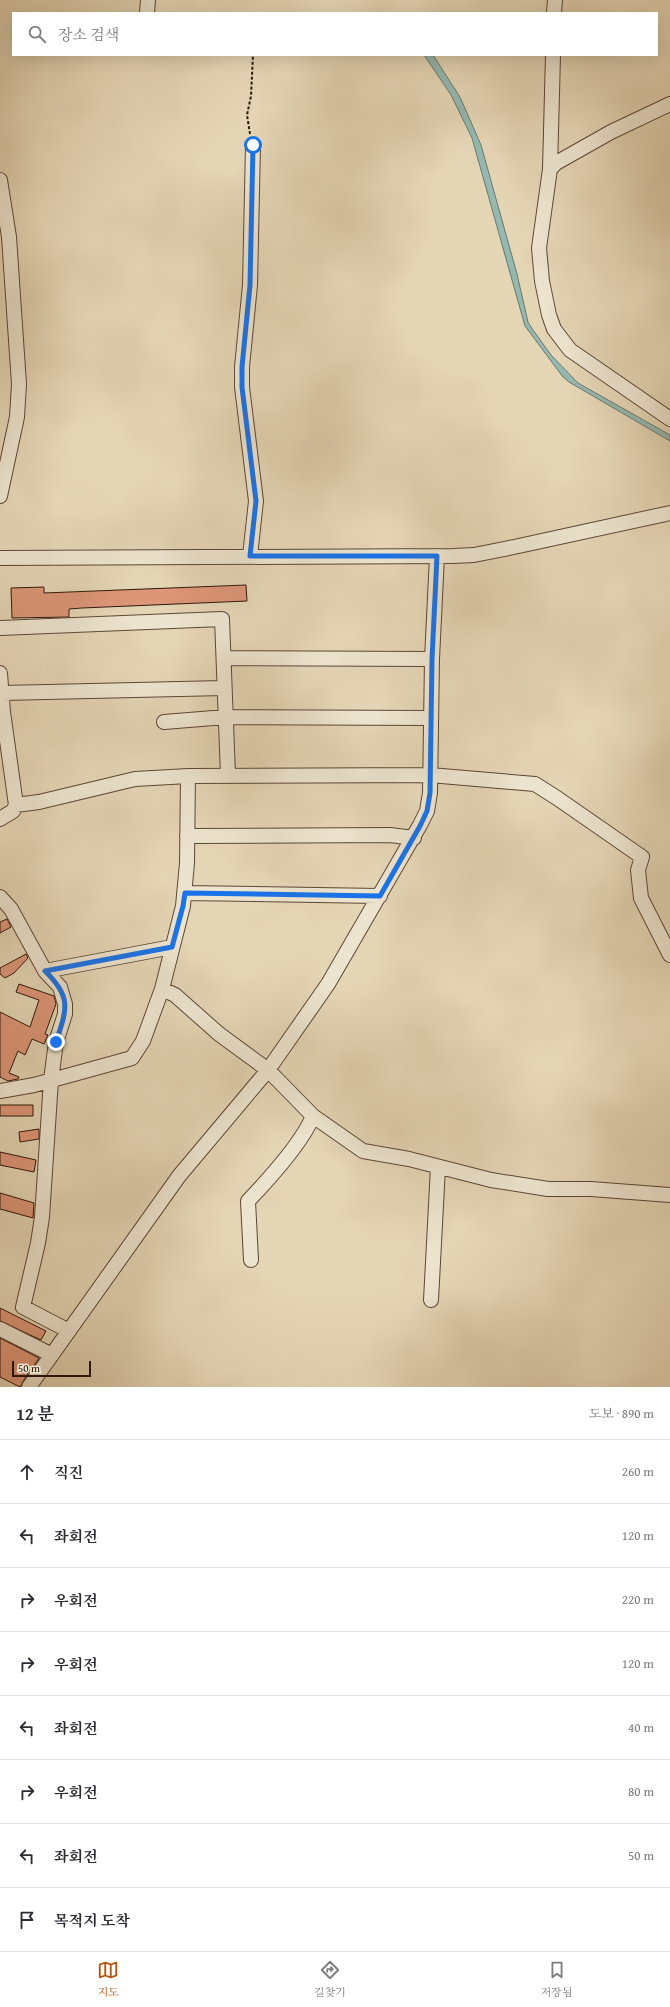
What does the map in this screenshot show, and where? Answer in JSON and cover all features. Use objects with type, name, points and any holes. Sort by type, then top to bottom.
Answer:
[{"type":"street","points":[[147,12],[148,0]]},
{"type":"street","points":[[554,12],[555,0]]},
{"type":"street","points":[[553,56],[550,168],[539,248],[545,298],[554,328],[570,350],[579,358],[670,419]]},
{"type":"street","points":[[550,168],[556,163],[611,132],[670,104]]},
{"type":"street","points":[[250,556],[256,501],[242,387],[242,367],[250,285],[253,145]]},
{"type":"street","points":[[0,180],[19,384],[17,417],[0,496]]},
{"type":"street","points":[[0,558],[437,556],[474,554],[670,513]]},
{"type":"street","points":[[29,1387],[179,1176],[268,1070],[328,984],[414,838],[427,811],[430,793],[432,659],[437,556]]},
{"type":"street","points":[[0,628],[222,619],[228,775]]},
{"type":"street","points":[[224,658],[432,659]]},
{"type":"street","points":[[0,673],[2,713],[16,805],[13,811],[0,819]]},
{"type":"street","points":[[2,693],[224,688]]},
{"type":"street","points":[[164,722],[226,717],[431,718]]},
{"type":"street","points":[[16,805],[39,802],[135,779],[188,776],[430,775],[534,784],[640,854],[642,857],[638,870],[641,898],[670,955]]},
{"type":"street","points":[[0,1091],[51,1080],[132,1058],[143,1041],[162,989],[183,906],[185,893],[188,776]]},
{"type":"street","points":[[187,836],[390,835],[414,838]]},
{"type":"street","points":[[185,893],[380,896]]},
{"type":"street","points":[[0,898],[11,909],[45,971],[60,986],[65,1004],[65,1014],[56,1042],[51,1080],[42,1217],[38,1242],[23,1307],[69,1331]]},
{"type":"street","points":[[45,971],[172,947]]},
{"type":"street","points":[[162,989],[175,995],[219,1034],[268,1070],[312,1116],[363,1151],[409,1159],[491,1180],[548,1189],[591,1189],[670,1195]]},
{"type":"street","points":[[251,1260],[248,1201],[265,1183],[308,1128],[312,1116]]},
{"type":"street","points":[[431,1300],[438,1167]]},
{"type":"street","points":[[0,1329],[52,1355]]},
{"type":"path","points":[[253,56],[251,96],[247,124],[253,145]]},
{"type":"water","points":[[425,56],[434,56],[460,97],[481,145],[517,274],[528,322],[533,330],[551,355],[578,383],[670,435],[670,441],[569,382],[563,377],[525,326],[472,138],[451,95]]},
{"type":"building","points":[[246,585],[247,601],[82,608],[69,609],[69,617],[12,618],[11,588],[44,587],[44,593]]},
{"type":"building","points":[[7,919],[11,927],[0,933],[0,922]]},
{"type":"building","points":[[26,954],[28,958],[14,973],[5,978],[0,974],[0,968]]},
{"type":"building","points":[[19,984],[54,996],[56,1004],[45,1034],[48,1035],[44,1044],[32,1039],[25,1055],[18,1051],[9,1073],[19,1077],[18,1079],[8,1081],[0,1077],[0,1012],[30,1027],[39,1000],[16,992]]},
{"type":"building","points":[[0,1105],[33,1105],[33,1116],[0,1116]]},
{"type":"building","points":[[39,1129],[39,1139],[20,1142],[19,1132]]},
{"type":"building","points":[[0,1152],[36,1160],[34,1172],[0,1165]]},
{"type":"building","points":[[0,1193],[34,1203],[33,1218],[0,1209]]},
{"type":"building","points":[[0,1308],[46,1331],[41,1340],[0,1321]]},
{"type":"building","points":[[0,1338],[39,1358],[33,1367],[32,1366],[20,1387],[0,1377]]},
{"type":"route","points":[[56,1042],[65,1014],[64,995],[60,986],[45,971],[172,947],[185,893],[380,896],[400,863],[427,811],[430,793],[432,659],[437,556],[250,556],[256,501],[253,466],[242,387],[242,367],[252,249],[253,145]]}]
